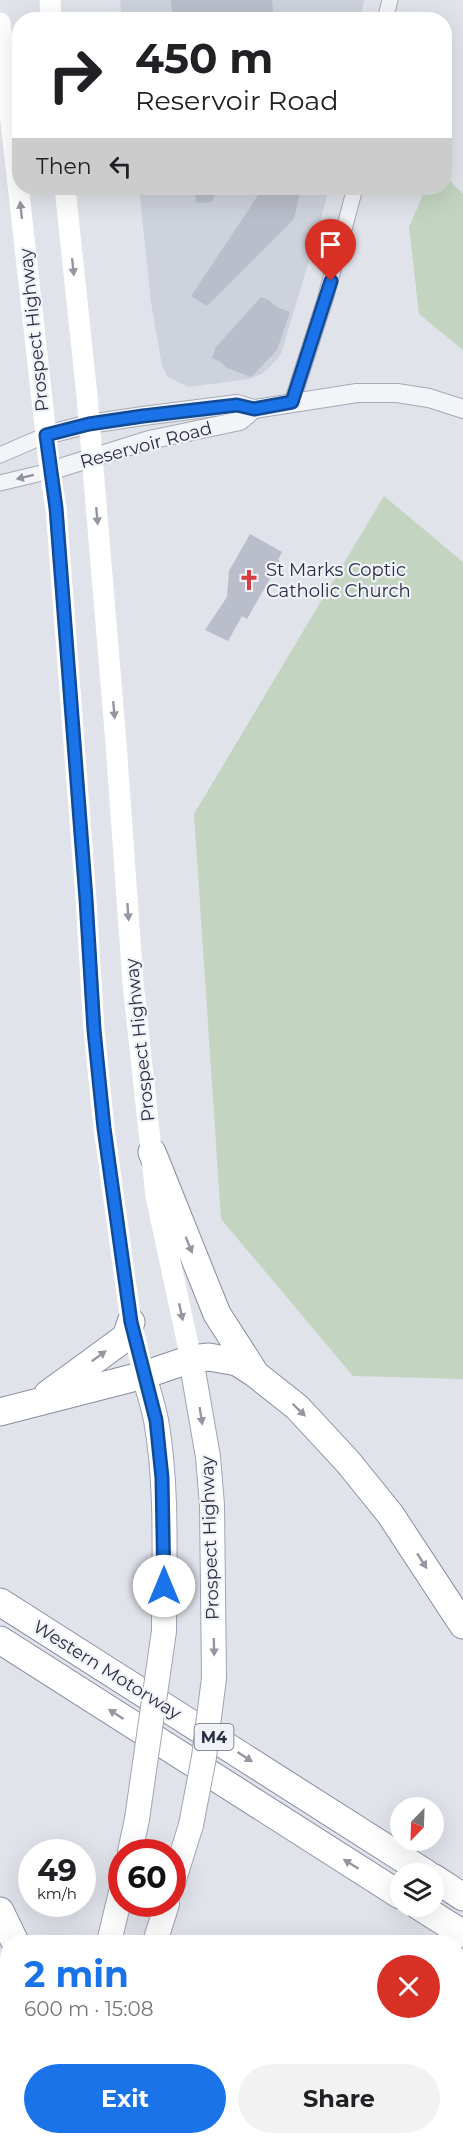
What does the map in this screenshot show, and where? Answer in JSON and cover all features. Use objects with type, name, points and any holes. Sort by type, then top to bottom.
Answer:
[{"type":"highway","points":[[152,1152],[217,1314],[255,1373]]},
{"type":"highway","points":[[34,1403],[126,1337],[131,1322]]},
{"type":"highway","points":[[0,1412],[144,1376],[191,1359],[209,1357],[237,1362],[255,1373],[297,1407],[348,1462],[390,1514],[463,1625]]},
{"type":"highway","name":"Western Motorway","points":[[0,1602],[410,1863]]},
{"type":"highway","name":"Western Motorway","points":[[0,1640],[390,1889]]},
{"type":"highway","points":[[444,1885],[463,1897]]},
{"type":"highway","points":[[0,1911],[12,1935]]},
{"type":"highway","points":[[436,1917],[463,1934]]},
{"type":"main road","name":"Prospect Highway","points":[[0,23],[12,130]]},
{"type":"main road","name":"Prospect Highway","points":[[19,195],[56,508],[94,1030],[104,1128],[131,1322],[156,1420],[162,1478],[164,1631],[133,1839]]},
{"type":"main road","name":"Prospect Highway","points":[[67,195],[116,731],[133,983],[156,1196],[191,1359],[208,1457],[212,1505],[214,1678],[204,1757],[186,1841]]},
{"type":"main road","points":[[111,1935],[115,1917]]},
{"type":"main road","points":[[158,1935],[163,1917]]},
{"type":"street","points":[[292,402],[325,300],[353,195]]},
{"type":"street","name":"Reservoir Road","points":[[0,455],[46,435],[89,424],[237,405],[254,409],[357,393],[397,393],[429,398],[463,409]]},
{"type":"street","name":"Reservoir Road","points":[[0,483],[50,471],[149,440],[240,421],[254,409]]},
{"type":"shaded area","points":[[120,0],[364,0],[362,12],[121,12]]},
{"type":"shaded area","points":[[140,195],[327,195],[281,354],[262,374],[249,379],[188,387],[168,377],[162,366],[151,302]]},
{"type":"green space","points":[[452,183],[463,194],[463,350],[419,314],[409,227],[423,195],[452,195]]},
{"type":"green space","points":[[384,496],[463,562],[463,1379],[353,1376],[221,1219],[194,814]]},
{"type":"building","points":[[171,0],[272,0],[273,12],[172,12]]},
{"type":"building","points":[[195,195],[216,195],[211,202],[196,202]]},
{"type":"building","points":[[258,195],[299,195],[294,219],[207,306],[191,296]]},
{"type":"building","points":[[261,297],[290,312],[277,350],[251,377],[227,368],[212,358],[216,347]]},
{"type":"building","name":"St Marks Coptic Catholic Church","points":[[250,534],[282,552],[278,560],[280,561],[247,619],[242,616],[228,641],[205,630],[227,597],[229,571]]},
{"type":"place","name":"St Marks Coptic Catholic Church","points":[[249,580]]},
{"type":"route","points":[[164,1586],[162,1478],[156,1420],[131,1322],[104,1128],[94,1030],[56,508],[46,435],[89,424],[143,416],[237,405],[254,409],[292,402],[331,281]]}]
